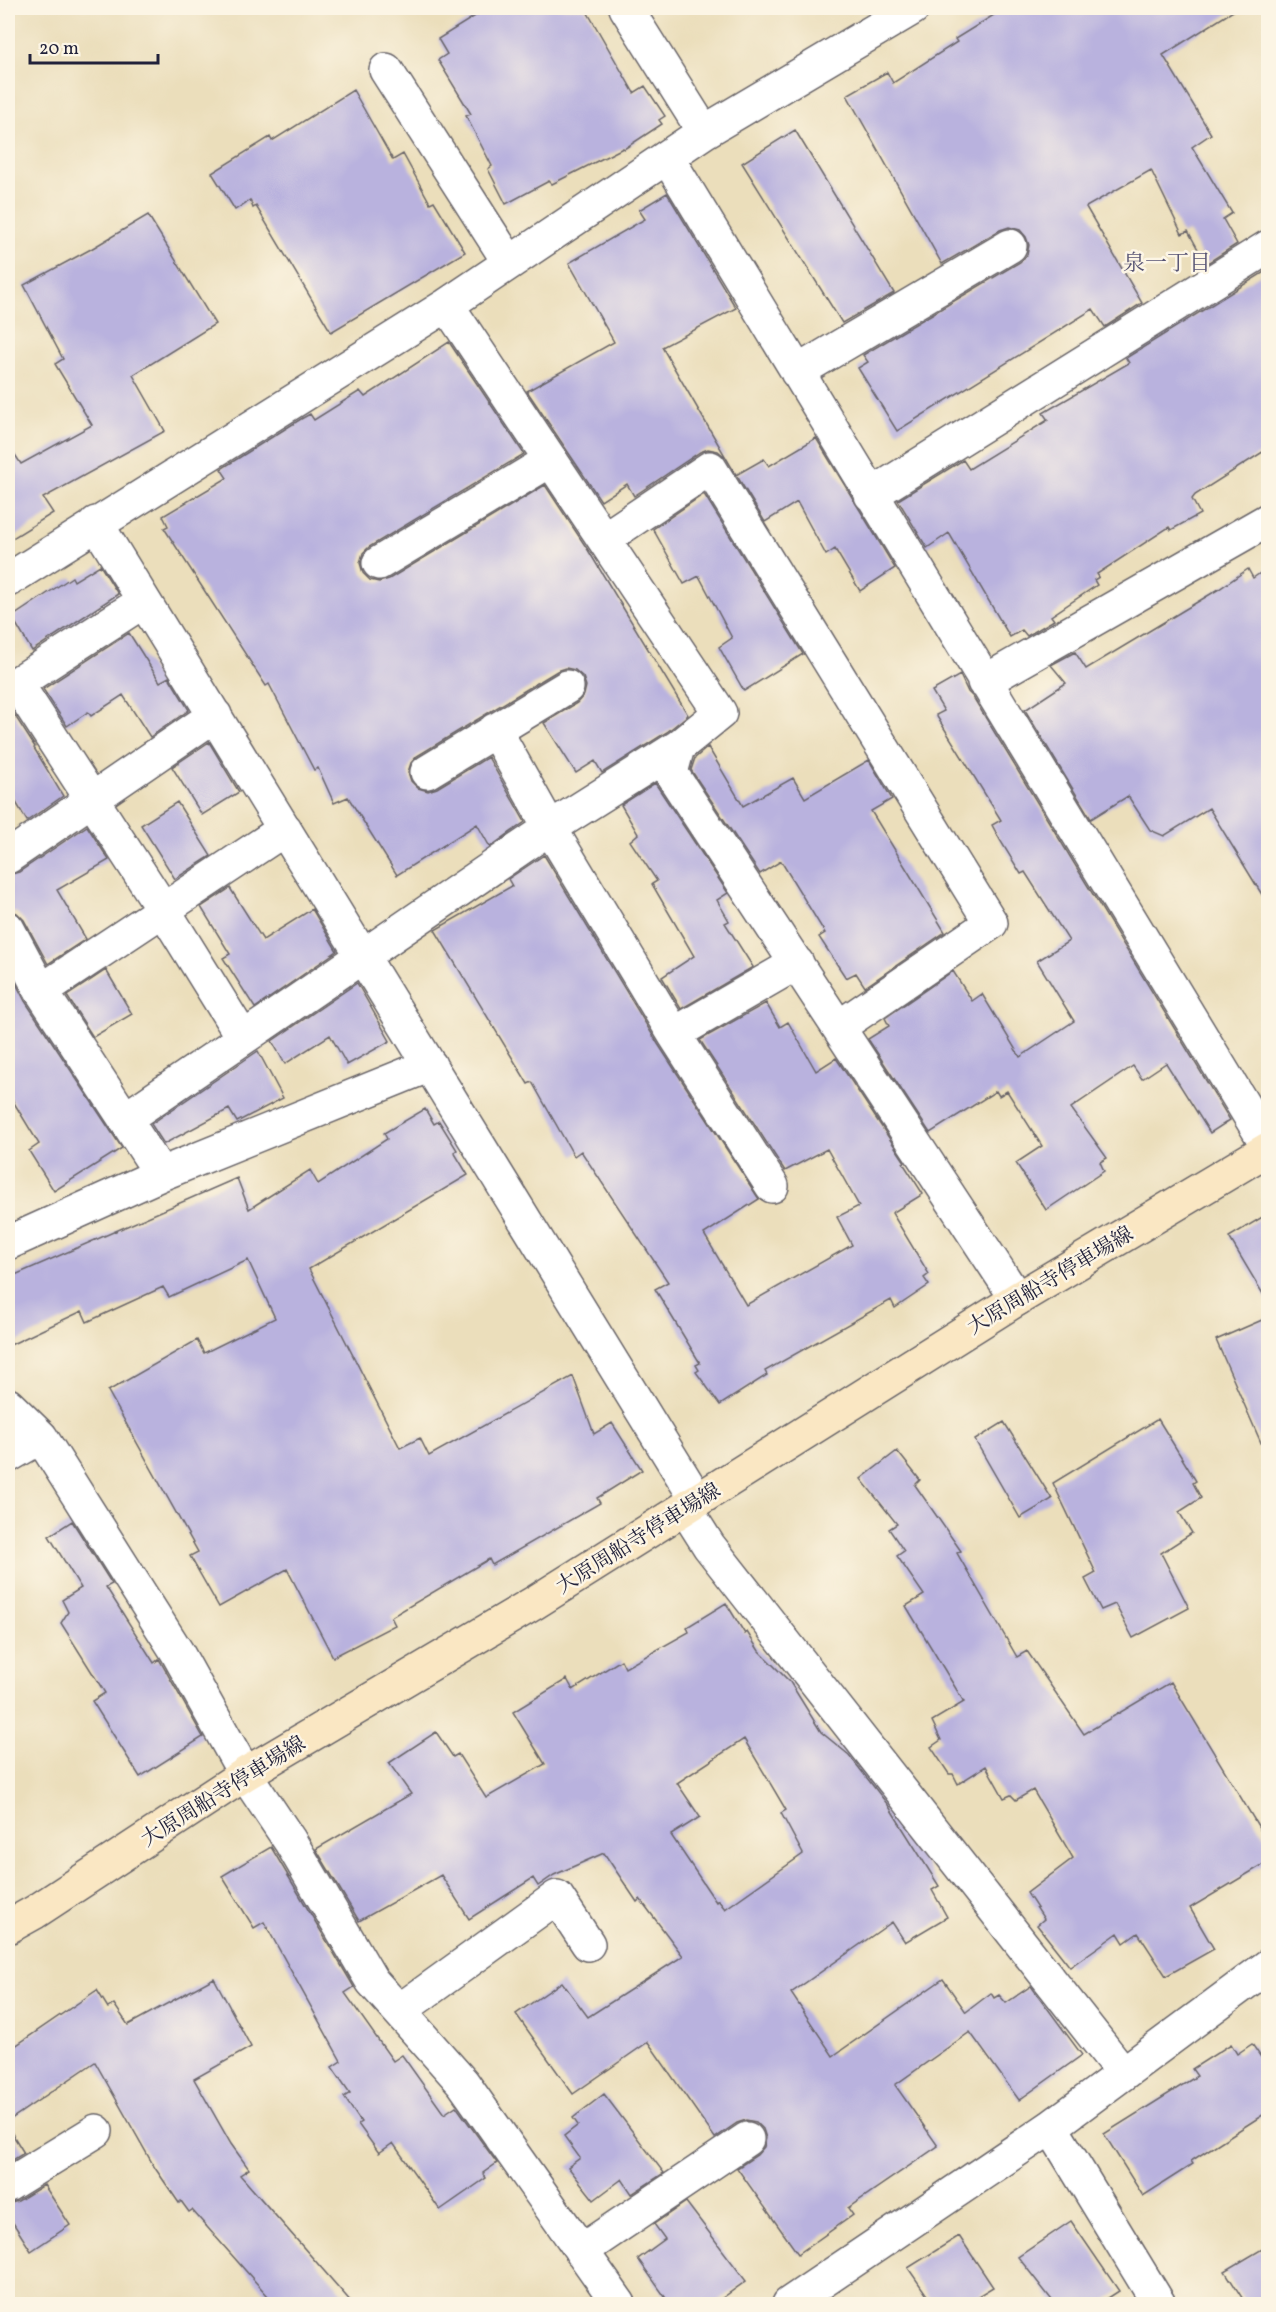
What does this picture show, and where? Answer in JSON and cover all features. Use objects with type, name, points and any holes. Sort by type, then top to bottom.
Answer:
[{"type":"main road","name":"大原周船寺停車場線","points":[[8,1927],[35,1912],[245,1774],[534,1604],[1017,1299],[1269,1147]]},
{"type":"street","points":[[626,8],[704,132]]},
{"type":"street","points":[[8,579],[447,304],[704,132],[913,8]]},
{"type":"street","points":[[386,70],[509,262]]},
{"type":"street","points":[[667,157],[984,682],[1269,1147]]},
{"type":"street","points":[[797,372],[1010,246]]},
{"type":"street","points":[[871,495],[1269,247]]},
{"type":"street","points":[[125,1119],[550,828],[678,747],[720,713],[447,304]]},
{"type":"street","points":[[379,562],[551,460]]},
{"type":"street","points":[[604,539],[710,468],[991,923],[838,1027]]},
{"type":"street","points":[[984,682],[1269,520]]},
{"type":"street","points":[[96,523],[430,1065],[691,1504],[709,1546],[1123,2073]]},
{"type":"street","points":[[144,601],[12,687],[92,799],[243,1038]]},
{"type":"street","points":[[427,772],[567,687]]},
{"type":"street","points":[[8,856],[215,715]]},
{"type":"street","points":[[495,730],[550,828],[674,1034],[772,1186]]},
{"type":"street","points":[[678,747],[671,773],[1017,1299]]},
{"type":"street","points":[[41,991],[285,829]]},
{"type":"street","points":[[8,929],[41,991],[161,1174]]},
{"type":"street","points":[[674,1034],[797,963]]},
{"type":"street","points":[[8,1243],[161,1174],[430,1065]]},
{"type":"street","points":[[8,1405],[41,1437],[177,1652],[245,1774],[290,1841],[372,1981],[463,2083],[619,2304]]},
{"type":"street","points":[[8,1456],[41,1437]]},
{"type":"street","points":[[399,2012],[557,1897],[588,1944]]},
{"type":"street","points":[[789,2304],[1051,2127],[1269,1966]]},
{"type":"street","points":[[1051,2127],[1159,2304]]},
{"type":"street","points":[[8,2185],[96,2131]]},
{"type":"street","points":[[581,2251],[747,2139]]},
{"type":"building","points":[[488,8],[585,8],[634,93],[645,86],[665,116],[659,120],[662,124],[624,149],[552,184],[549,181],[506,204],[488,169],[492,166],[466,116],[471,114],[438,60],[447,54],[438,39]]},
{"type":"building","points":[[1005,8],[1238,8],[1163,55],[1211,134],[1192,147],[1232,213],[1223,219],[1237,244],[1206,264],[1188,231],[1182,234],[1151,170],[1086,207],[1142,303],[1105,327],[1093,309],[897,431],[858,368],[868,362],[863,355],[1020,262],[1027,255],[1029,245],[1020,230],[1009,227],[942,264],[847,95],[887,72],[893,83],[957,42],[955,39]]},
{"type":"building","points":[[353,90],[393,160],[403,154],[430,203],[434,201],[465,252],[331,332],[256,206],[253,208],[250,200],[235,210],[212,173],[270,137],[272,141]]},
{"type":"building","points":[[795,130],[894,293],[842,323],[742,163]]},
{"type":"building","points":[[667,193],[736,308],[662,347],[729,463],[718,451],[708,449],[634,496],[627,484],[601,501],[527,391],[614,342],[569,263],[645,219],[639,210]]},
{"type":"building","points":[[148,215],[215,324],[133,375],[165,431],[43,498],[53,513],[8,541],[8,444],[21,464],[92,425],[55,364],[63,359],[24,285]]},
{"type":"building","points":[[1269,269],[1269,448],[1195,495],[1192,499],[1200,514],[1171,530],[1169,527],[1097,574],[1099,577],[1094,580],[1097,585],[1051,616],[1054,620],[1027,636],[1022,630],[1010,637],[949,533],[927,548],[898,500],[963,460],[969,469],[1048,420],[1043,413],[1129,363],[1126,358]]},
{"type":"building","points":[[449,342],[524,454],[369,547],[363,553],[360,563],[363,573],[370,580],[379,582],[389,579],[545,485],[588,550],[688,715],[667,732],[602,773],[595,761],[576,773],[544,723],[577,703],[584,695],[586,686],[583,677],[575,670],[566,668],[557,671],[417,756],[408,772],[411,781],[418,788],[428,791],[437,788],[488,757],[525,822],[490,847],[477,824],[397,875],[348,797],[334,803],[318,768],[314,770],[269,684],[266,686],[164,528],[168,526],[163,516],[227,478],[221,469],[301,419],[310,414],[314,420],[360,391],[365,397]]},
{"type":"building","points":[[816,438],[895,568],[860,591],[835,549],[826,555],[797,502],[765,522],[736,475],[764,459],[769,466]]},
{"type":"building","points":[[704,494],[803,654],[744,691],[719,647],[732,638],[699,576],[684,584],[653,529]]},
{"type":"building","points":[[100,565],[118,594],[32,651],[12,617],[72,577],[74,581]]},
{"type":"building","points":[[1269,567],[1269,906],[1209,808],[1164,836],[1150,830],[1128,796],[1091,819],[1025,710],[1066,683],[1051,665],[1075,652],[1086,669],[1248,569],[1253,578]]},
{"type":"building","points":[[129,633],[160,682],[169,677],[189,710],[150,737],[123,695],[91,716],[88,712],[67,726],[43,689]]},
{"type":"building","points":[[960,675],[968,692],[1230,1120],[1210,1133],[1166,1063],[1142,1079],[1133,1066],[1071,1108],[1107,1158],[1100,1162],[1104,1171],[1046,1210],[1016,1163],[1042,1146],[1007,1091],[999,1096],[996,1091],[930,1133],[868,1039],[889,1026],[885,1018],[953,971],[972,1001],[982,994],[1020,1057],[1074,1021],[1037,961],[1069,941],[1025,872],[1021,874],[1000,840],[992,825],[1001,820],[936,715],[944,711],[932,691]]},
{"type":"building","points":[[8,707],[35,747],[63,796],[27,821],[8,789]]},
{"type":"building","points":[[209,742],[239,792],[202,815],[172,767]]},
{"type":"building","points":[[708,747],[743,806],[793,778],[805,798],[869,760],[892,799],[871,811],[945,932],[865,987],[856,973],[846,978],[819,937],[825,933],[781,861],[760,874],[691,770],[695,758]]},
{"type":"building","points":[[655,783],[728,893],[717,900],[729,921],[725,923],[753,967],[681,1009],[662,977],[694,956],[652,884],[657,881],[630,841],[638,834],[621,805]]},
{"type":"building","points":[[177,802],[211,856],[175,879],[141,825]]},
{"type":"building","points":[[87,826],[109,860],[57,890],[86,939],[48,964],[24,920],[17,913],[8,910],[8,875],[19,872]]},
{"type":"building","points":[[544,855],[658,1044],[759,1199],[704,1234],[746,1305],[852,1245],[837,1217],[859,1206],[827,1149],[785,1171],[700,1040],[766,1003],[780,1027],[788,1022],[816,1071],[836,1058],[905,1162],[903,1163],[923,1194],[892,1213],[929,1274],[924,1278],[929,1285],[895,1308],[891,1300],[765,1371],[767,1375],[720,1405],[696,1372],[699,1370],[696,1365],[700,1363],[655,1289],[668,1282],[581,1151],[574,1156],[532,1082],[528,1084],[435,930],[512,886],[508,879]]},
{"type":"building","points":[[230,888],[263,940],[312,909],[337,951],[255,1008],[223,958],[230,954],[201,907]]},
{"type":"building","points":[[8,968],[25,1001],[122,1148],[54,1191],[29,1151],[39,1144],[8,1093]]},
{"type":"building","points":[[106,970],[132,1014],[93,1037],[67,996]]},
{"type":"building","points":[[357,983],[390,1041],[347,1065],[330,1035],[285,1064],[272,1041]]},
{"type":"building","points":[[258,1051],[283,1098],[237,1122],[229,1109],[164,1144],[151,1124]]},
{"type":"building","points":[[425,1109],[434,1124],[439,1121],[457,1150],[454,1152],[468,1175],[309,1269],[400,1448],[420,1438],[429,1456],[573,1376],[594,1434],[612,1423],[642,1470],[597,1498],[600,1503],[492,1565],[489,1559],[391,1617],[395,1625],[333,1657],[287,1569],[219,1607],[190,1556],[198,1552],[108,1391],[197,1340],[204,1353],[275,1318],[248,1260],[169,1297],[163,1287],[87,1322],[82,1311],[8,1346],[8,1278],[237,1178],[249,1209],[310,1170],[318,1184],[387,1139],[384,1133]]},
{"type":"building","points":[[1269,1213],[1269,1304],[1229,1237]]},
{"type":"building","points":[[1269,1317],[1269,1461],[1216,1340]]},
{"type":"building","points":[[1158,1419],[1196,1481],[1193,1483],[1201,1498],[1179,1512],[1192,1533],[1161,1553],[1189,1608],[1133,1638],[1115,1604],[1101,1610],[1085,1579],[1096,1573],[1053,1483]]},
{"type":"building","points":[[1004,1422],[1052,1499],[1020,1518],[975,1440]]},
{"type":"building","points":[[897,1451],[920,1480],[915,1485],[961,1551],[957,1553],[1017,1657],[1027,1651],[1084,1734],[1171,1682],[1269,1844],[1269,1861],[1190,1908],[1214,1949],[1166,1976],[1138,1933],[1124,1943],[1118,1933],[1070,1967],[1037,1925],[1044,1919],[1027,1893],[1073,1858],[1033,1790],[1016,1800],[1011,1795],[1004,1798],[986,1766],[958,1784],[953,1774],[949,1774],[931,1747],[941,1740],[932,1721],[964,1702],[906,1606],[924,1595],[897,1556],[904,1551],[889,1529],[897,1524],[861,1479]]},
{"type":"building","points":[[72,1521],[112,1584],[106,1587],[154,1663],[159,1659],[203,1737],[140,1777],[92,1701],[105,1693],[61,1623],[68,1612],[62,1600],[81,1588],[49,1536]]},
{"type":"building","points":[[726,1603],[745,1634],[747,1632],[759,1651],[790,1682],[821,1732],[849,1755],[888,1805],[939,1886],[932,1890],[947,1917],[905,1942],[892,1922],[791,1993],[833,2056],[943,1979],[966,2012],[991,1993],[994,1998],[999,1995],[1006,2003],[1031,1986],[1082,2055],[1019,2100],[970,2032],[895,2085],[938,2146],[848,2208],[853,2215],[798,2254],[737,2168],[757,2155],[764,2147],[766,2138],[763,2129],[756,2122],[746,2120],[737,2123],[715,2138],[648,2042],[573,2094],[516,2014],[562,1982],[588,2017],[683,1956],[640,1899],[637,1902],[604,1853],[554,1875],[538,1886],[533,1878],[469,1919],[441,1875],[359,1921],[316,1849],[411,1794],[389,1763],[436,1732],[453,1757],[458,1754],[486,1798],[545,1764],[513,1712],[567,1679],[573,1690],[621,1660],[625,1668],[689,1632],[687,1627]],"holes":[[[744,1739],[786,1810],[781,1813],[803,1854],[725,1909],[718,1900],[716,1902],[671,1835],[700,1817],[677,1783]]]},
{"type":"building","points":[[271,1847],[354,1987],[345,1993],[393,2061],[402,2055],[444,2114],[456,2106],[497,2163],[483,2173],[486,2178],[440,2210],[393,2143],[379,2153],[358,2124],[361,2122],[344,2097],[350,2093],[332,2067],[341,2061],[264,1922],[254,1928],[222,1876]]},
{"type":"building","points":[[214,1978],[251,2047],[194,2079],[231,2144],[249,2169],[240,2175],[353,2304],[275,2304],[192,2210],[189,2212],[181,2201],[179,2203],[155,2168],[95,2062],[8,2121],[8,2051],[97,1990],[108,2008],[114,2004],[128,2025]]},
{"type":"building","points":[[1231,2044],[1237,2054],[1252,2044],[1269,2069],[1269,2111],[1191,2161],[1193,2164],[1143,2196],[1104,2134],[1197,2076],[1192,2069]]},
{"type":"building","points":[[604,2094],[664,2173],[632,2194],[622,2179],[594,2200],[568,2167],[580,2158],[564,2136],[578,2125],[573,2118]]},
{"type":"building","points":[[8,2127],[24,2153],[8,2163]]},
{"type":"building","points":[[44,2185],[70,2225],[31,2251],[8,2215],[8,2204],[18,2201]]},
{"type":"building","points":[[686,2202],[746,2281],[714,2304],[670,2304],[638,2259],[665,2239],[654,2224]]},
{"type":"building","points":[[1071,2221],[1119,2291],[1099,2304],[1055,2304],[1018,2257]]},
{"type":"building","points":[[959,2236],[993,2287],[965,2304],[933,2304],[908,2268]]},
{"type":"building","points":[[1269,2245],[1269,2304],[1246,2304],[1225,2271]]},
{"type":"district","name":"泉一丁目","points":[[1167,262]]}]
